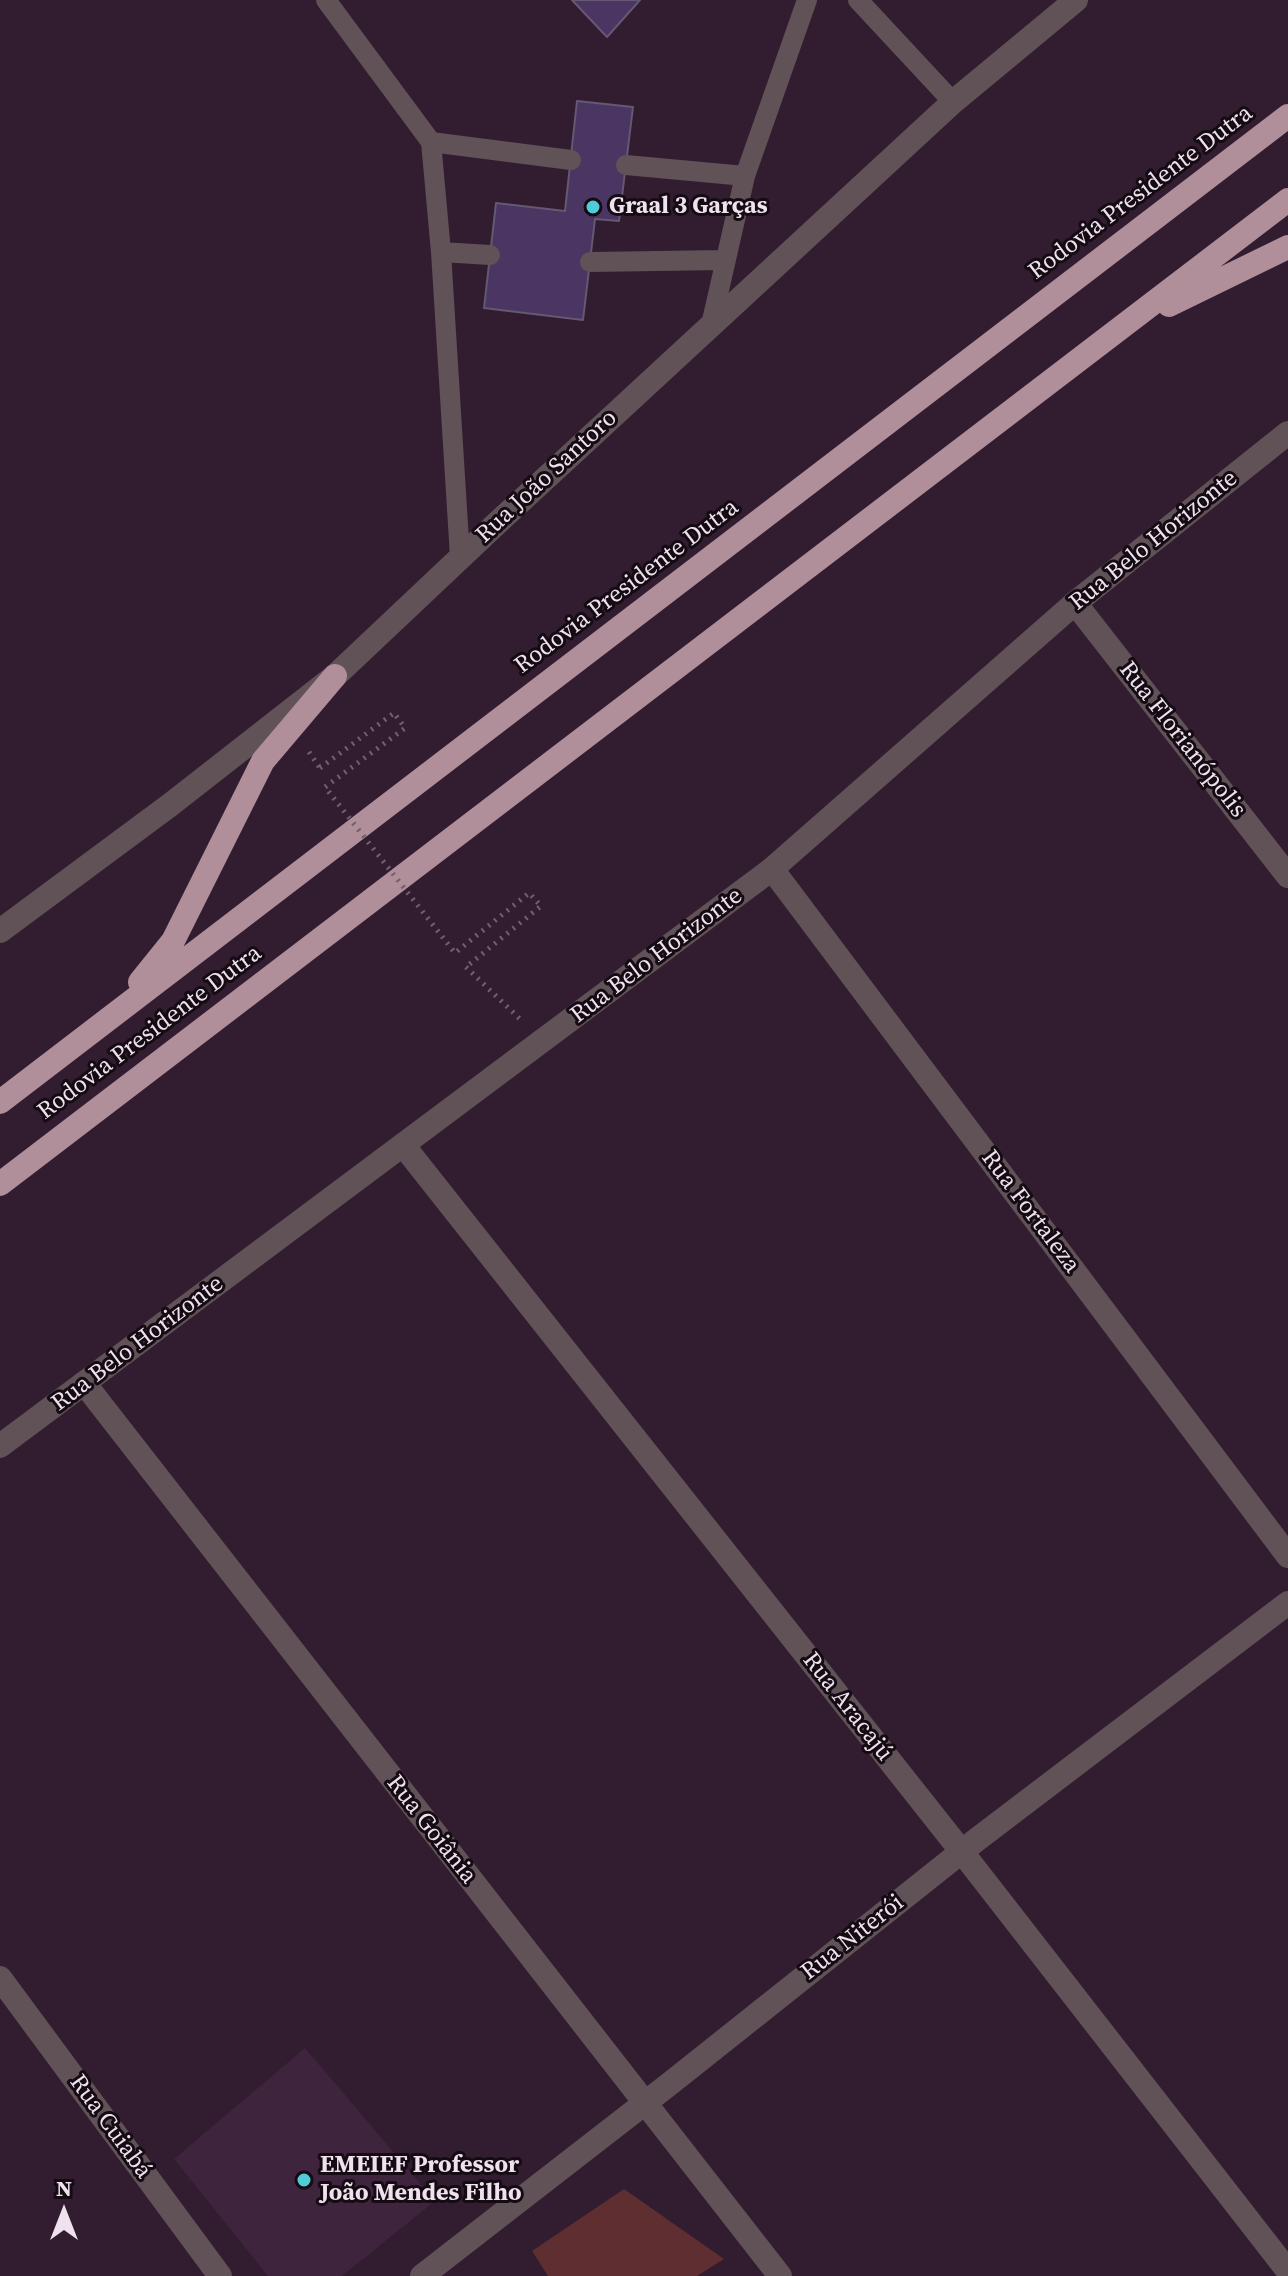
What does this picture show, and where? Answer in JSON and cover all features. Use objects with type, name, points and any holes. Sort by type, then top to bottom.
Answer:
[{"type":"highway","name":"Rodovia Presidente Dutra","points":[[0,1102],[1288,116]]},
{"type":"highway","name":"Rodovia Presidente Dutra","points":[[0,1184],[1288,200]]},
{"type":"highway","points":[[1124,327],[1288,247]]},
{"type":"highway","points":[[116,1012],[173,941],[263,761],[335,676]]},
{"type":"street","name":"Rua João Santoro","points":[[0,931],[170,805],[335,676],[953,102],[1076,0]]},
{"type":"street","name":"Rua Belo Horizonte","points":[[0,1446],[772,869],[1075,603],[1288,433]]},
{"type":"street","name":"Rua Florianópolis","points":[[1075,603],[1288,876]]},
{"type":"street","name":"Rua Fortaleza","points":[[772,869],[1288,1556]]},
{"type":"street","name":"Rua Aracajú","points":[[403,1145],[962,1852],[1288,2271]]},
{"type":"street","name":"Rua Goiânia","points":[[84,1383],[780,2276]]},
{"type":"street","name":"Rua Niterói","points":[[422,2276],[962,1852],[1288,1603]]},
{"type":"street","name":"Rua Cuiabá","points":[[0,1978],[220,2276]]},
{"type":"lane","points":[[326,0],[431,142],[460,557]]},
{"type":"lane","points":[[711,325],[745,176],[807,0]]},
{"type":"lane","points":[[858,0],[953,102]]},
{"type":"lane","points":[[431,142],[571,160]]},
{"type":"lane","points":[[626,165],[745,176]]},
{"type":"lane","points":[[441,252],[490,255]]},
{"type":"lane","points":[[590,262],[724,260]]},
{"type":"path","points":[[320,768],[394,713],[405,728],[325,787],[455,953],[529,893],[541,906],[466,967],[543,1040]]},
{"type":"shaded area","name":"EMEIEF Professor João Mendes Filho","points":[[305,2048],[435,2201],[342,2276],[268,2276],[174,2159]]},
{"type":"shaded area","points":[[624,2189],[724,2259],[697,2276],[548,2276],[532,2251]]},
{"type":"building","points":[[572,0],[640,0],[607,37]]},
{"type":"building","name":"Graal 3 Garças","points":[[577,101],[633,107],[619,221],[595,219],[583,320],[484,308],[496,203],[565,211]]},
{"type":"place","name":"Graal 3 Garças","points":[[593,207]]},
{"type":"place","name":"EMEIEF Professor João Mendes Filho","points":[[304,2180]]}]
